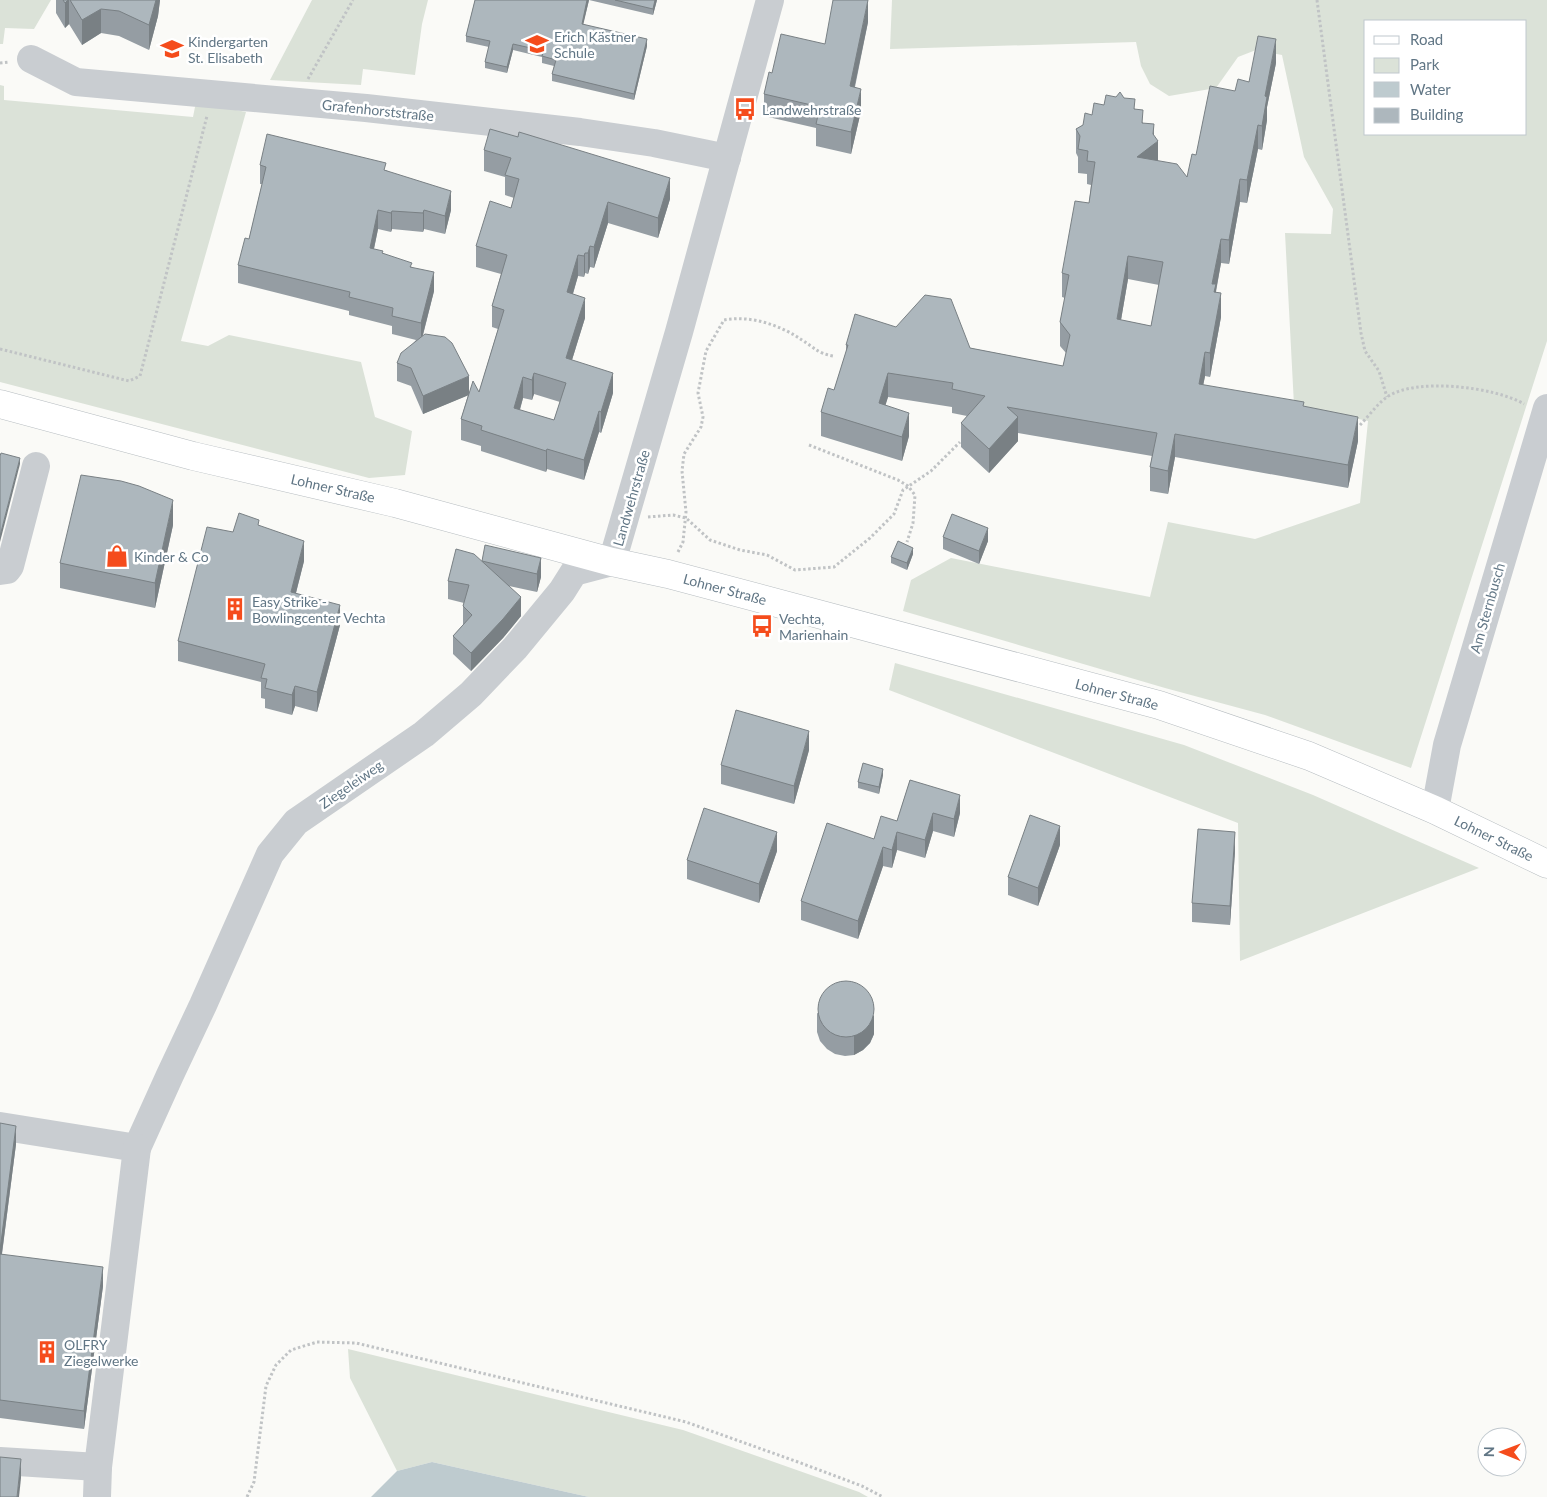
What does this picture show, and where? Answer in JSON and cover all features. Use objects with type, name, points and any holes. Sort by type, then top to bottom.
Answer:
[{"type":"main road","name":"Lohner Straße","points":[[0,404],[193,456],[395,503],[612,562],[668,574],[1159,704],[1309,756],[1435,810],[1547,864]]},
{"type":"street","name":"Landwehrstraße","points":[[612,562],[770,0]]},
{"type":"street","name":"Grafenhorststraße","points":[[31,59],[76,82],[296,101],[580,132],[654,143],[727,158]]},
{"type":"street","name":"Am Sternbusch","points":[[1435,810],[1447,745],[1546,412]]},
{"type":"street","points":[[0,571],[7,570],[10,566],[36,466]]},
{"type":"street","name":"Ziegeleiweg","points":[[97,1497],[98,1467],[137,1148],[270,854],[296,822],[424,734],[471,694],[515,648],[562,591],[574,572],[612,562]]},
{"type":"street","points":[[0,1126],[137,1148]]},
{"type":"street","points":[[0,1461],[98,1467]]},
{"type":"path","points":[[296,101],[353,0]]},
{"type":"path","points":[[1317,0],[1361,333],[1365,351],[1379,371],[1388,397]]},
{"type":"path","points":[[0,349],[128,381],[140,376],[213,94]]},
{"type":"path","points":[[668,574],[682,542],[686,518],[682,471],[684,454],[700,427],[703,418],[698,393],[706,351],[724,320],[736,318],[775,325],[802,340],[820,354],[833,356]]},
{"type":"path","points":[[1360,425],[1388,397],[1416,386],[1464,387],[1516,399],[1546,412]]},
{"type":"path","points":[[627,512],[648,518],[673,515],[686,518],[710,540],[740,550],[768,555],[795,570],[834,567],[870,538],[894,514],[903,490],[931,471],[960,442]]},
{"type":"path","points":[[809,445],[898,480],[908,486],[916,495],[913,523],[907,542]]},
{"type":"path","points":[[247,1497],[254,1482],[266,1386],[276,1365],[291,1350],[317,1342],[356,1343],[686,1422],[817,1468],[862,1486],[883,1497]]},
{"type":"green space","points":[[0,0],[51,0],[34,29],[5,28],[3,44],[0,44]]},
{"type":"green space","points":[[312,0],[428,0],[422,24],[415,75],[363,69],[361,85],[270,80]]},
{"type":"green space","points":[[892,0],[1547,0],[1547,341],[1411,768],[1265,715],[1165,688],[903,611],[911,580],[951,558],[1150,597],[1168,522],[1255,539],[1360,503],[1368,421],[1294,405],[1285,233],[1331,234],[1333,209],[1304,157],[1282,55],[1256,50],[1238,57],[1216,88],[1169,96],[1150,84],[1141,66],[1136,42],[890,49]]},
{"type":"green space","points":[[0,85],[4,86],[4,100],[193,117],[196,102],[246,112],[181,341],[208,346],[229,335],[361,362],[375,417],[412,431],[405,475],[369,478],[0,382]]},
{"type":"green space","points":[[895,663],[1184,745],[1313,795],[1479,868],[1240,961],[1238,823],[889,690]]},
{"type":"green space","points":[[348,1349],[683,1430],[859,1492],[868,1497],[589,1497],[432,1462],[397,1471],[350,1378]]},
{"type":"water","points":[[432,1462],[589,1497],[371,1497],[397,1471]]},
{"type":"building","points":[[70,0],[156,0],[149,25],[119,11],[101,9],[82,20]]},
{"type":"building","points":[[475,0],[587,0],[582,24],[647,39],[634,94],[552,74],[556,60],[542,56],[544,51],[513,44],[507,67],[485,62],[490,41],[466,36]]},
{"type":"building","points":[[615,0],[655,0],[653,9]]},
{"type":"building","points":[[833,0],[868,0],[850,86],[861,89],[851,132],[816,124],[820,107],[764,94],[769,72],[772,73],[781,34],[825,44]]},
{"type":"building","points":[[1258,36],[1276,39],[1265,96],[1267,97],[1262,126],[1258,125],[1247,180],[1240,179],[1229,240],[1221,239],[1212,284],[1216,284],[1214,292],[1221,293],[1210,353],[1205,352],[1199,384],[1304,402],[1303,406],[1358,417],[1348,465],[1175,434],[1168,471],[1150,467],[1157,433],[1007,407],[1018,417],[989,449],[961,423],[985,396],[952,389],[953,383],[888,373],[879,403],[909,413],[902,437],[821,412],[828,388],[834,390],[848,345],[846,345],[855,314],[896,327],[925,295],[951,299],[970,348],[1063,366],[1070,335],[1060,322],[1069,275],[1062,273],[1075,201],[1089,203],[1095,162],[1087,161],[1088,151],[1078,149],[1080,136],[1076,129],[1083,125],[1085,113],[1092,115],[1094,103],[1104,105],[1106,95],[1116,97],[1120,92],[1124,98],[1135,99],[1134,109],[1143,110],[1142,123],[1154,124],[1153,134],[1158,141],[1137,157],[1177,164],[1187,177],[1192,154],[1196,155],[1210,86],[1235,91],[1238,79],[1249,82]],"holes":[[[1128,256],[1163,262],[1151,326],[1117,319]]]},
{"type":"building","points":[[490,129],[518,137],[519,132],[670,178],[658,218],[608,202],[594,247],[590,246],[588,253],[585,253],[584,256],[578,255],[567,292],[585,298],[566,358],[613,373],[584,460],[547,449],[546,451],[481,430],[482,426],[461,419],[473,381],[479,392],[504,310],[492,306],[507,255],[476,246],[490,201],[511,208],[519,179],[505,175],[511,158],[484,150]],"holes":[[[534,373],[566,383],[554,420],[514,408],[523,377],[532,380]]]},
{"type":"building","points":[[267,134],[386,163],[384,170],[451,191],[445,216],[424,210],[423,213],[392,211],[391,213],[378,210],[370,248],[383,251],[382,253],[412,263],[410,267],[434,272],[421,323],[392,316],[393,308],[349,297],[350,292],[238,265],[245,238],[249,239],[266,167],[260,165]]},
{"type":"building","points":[[425,334],[445,337],[452,343],[469,376],[423,396],[411,368],[397,363],[401,353]]},
{"type":"building","points":[[1,453],[20,458],[0,536],[0,456]]},
{"type":"building","name":"Kinder & Co","points":[[81,475],[121,481],[173,500],[155,583],[60,563]]},
{"type":"building","points":[[239,513],[259,520],[258,525],[304,541],[291,592],[340,605],[317,692],[295,686],[292,695],[265,688],[267,679],[261,678],[265,664],[178,641],[207,527],[233,532]]},
{"type":"building","points":[[952,514],[988,528],[979,551],[943,537]]},
{"type":"building","points":[[898,541],[913,548],[907,563],[891,557]]},
{"type":"building","points":[[485,545],[541,558],[537,574],[482,561]]},
{"type":"building","points":[[456,549],[474,554],[521,597],[471,653],[453,636],[472,615],[463,606],[469,585],[448,581]]},
{"type":"building","points":[[736,710],[809,731],[794,786],[721,765]]},
{"type":"building","points":[[863,763],[883,769],[879,787],[858,782]]},
{"type":"building","points":[[910,780],[960,795],[954,819],[933,813],[925,840],[897,832],[892,850],[883,847],[858,921],[801,901],[827,823],[874,839],[881,816],[897,821]]},
{"type":"building","points":[[704,808],[777,832],[759,884],[687,860]]},
{"type":"building","points":[[1030,815],[1060,826],[1038,888],[1008,877]]},
{"type":"building","points":[[1198,829],[1235,832],[1230,906],[1192,903]]},
{"type":"building","points":[[840,981],[852,981],[862,985],[870,993],[874,1009],[870,1025],[862,1033],[852,1037],[840,1037],[830,1033],[822,1025],[818,1015],[818,1003],[822,993],[830,985]]},
{"type":"building","points":[[0,1123],[16,1126],[0,1250]]},
{"type":"building","name":"OLFRY Ziegelwerke","points":[[0,1254],[103,1267],[84,1411],[0,1400]]},
{"type":"building","points":[[0,1457],[21,1459],[17,1497],[0,1497]]},
{"type":"place","name":"Erich Kästner Schule","points":[[537,44]]},
{"type":"place","name":"Kindergarten St. Elisabeth","points":[[172,49]]},
{"type":"place","name":"Landwehrstraße","points":[[745,109]]},
{"type":"place","name":"Kinder & Co","points":[[117,556]]},
{"type":"place","name":"Easy Strike - Bowlingcenter Vechta","points":[[235,609]]},
{"type":"place","name":"Vechta, Marienhain","points":[[762,626]]},
{"type":"place","name":"OLFRY Ziegelwerke","points":[[47,1352]]}]
